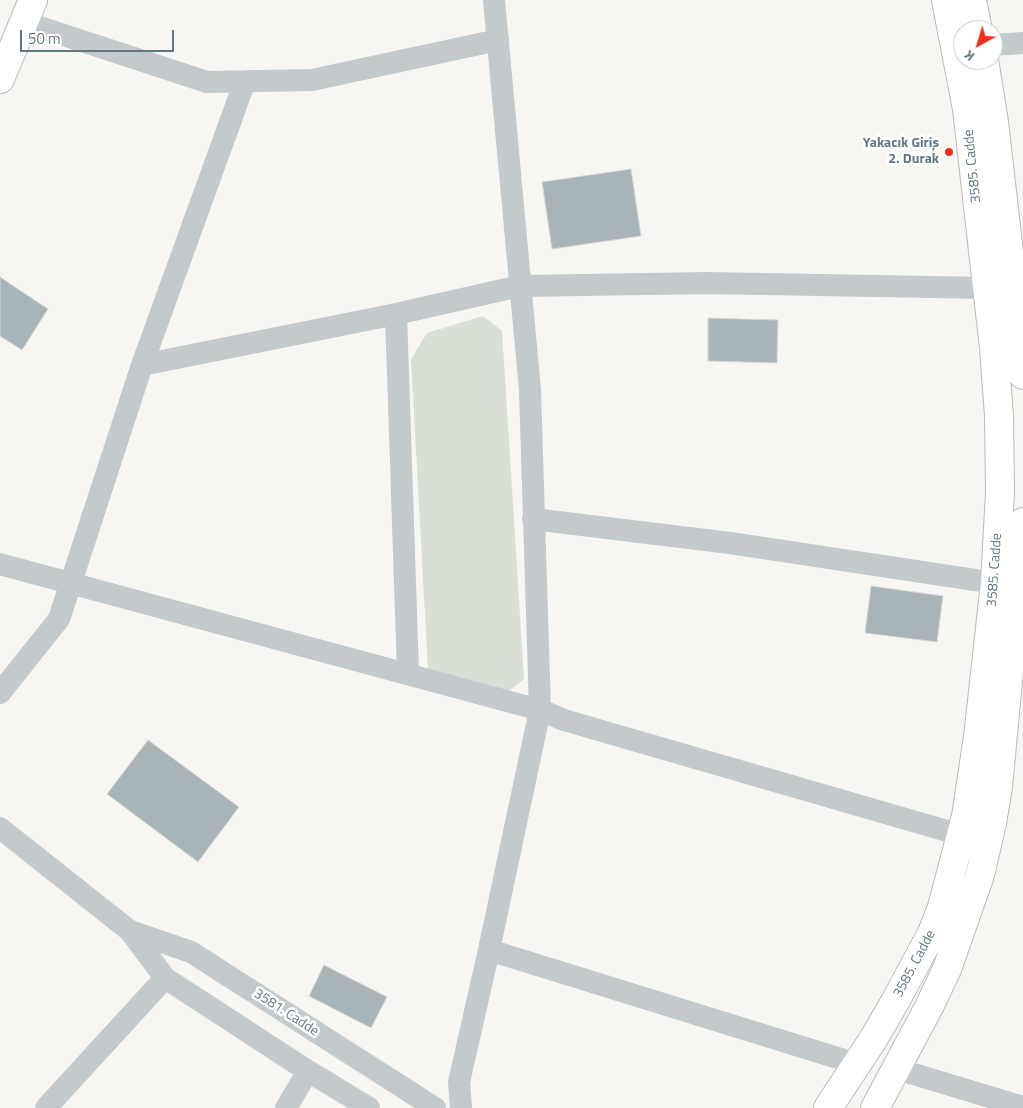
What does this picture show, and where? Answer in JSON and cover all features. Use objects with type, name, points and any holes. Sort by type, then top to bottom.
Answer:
[{"type":"main road","name":"3585. Cadde","points":[[828,1108],[896,1000],[932,933],[945,898],[961,835],[978,737],[996,583],[1000,492],[999,416],[994,348],[967,109],[946,0]]},
{"type":"main road","points":[[972,0],[976,20]]},
{"type":"main road","points":[[0,79],[28,11]]},
{"type":"main road","name":"3585. Cadde","points":[[986,70],[994,122],[1023,375]]},
{"type":"main road","name":"3585. Cadde","points":[[875,1108],[947,969],[980,875],[992,823],[1017,657],[1023,522]]},
{"type":"street","points":[[461,1108],[459,1082],[490,950],[540,710],[530,390],[494,0]]},
{"type":"street","points":[[28,11],[207,82],[312,80],[498,40]]},
{"type":"street","points":[[1003,44],[1023,43]]},
{"type":"street","points":[[0,693],[59,619],[142,365],[245,81]]},
{"type":"street","points":[[142,365],[396,314],[520,286],[708,283],[987,288]]},
{"type":"street","points":[[396,314],[408,673]]},
{"type":"street","points":[[533,519],[730,543],[996,583]]},
{"type":"street","points":[[0,564],[540,710],[564,720],[961,835]]},
{"type":"street","name":"3581. Cadde","points":[[0,828],[130,931],[165,978],[308,1071],[369,1108]]},
{"type":"street","name":"3581. Cadde","points":[[130,931],[191,952],[435,1108]]},
{"type":"street","points":[[490,950],[857,1064]]},
{"type":"street","points":[[46,1108],[165,978]]},
{"type":"street","points":[[897,1068],[1023,1107]]},
{"type":"street","points":[[286,1108],[308,1071]]},
{"type":"shaded area","points":[[483,316],[502,331],[524,679],[509,691],[428,669],[411,359],[427,333]]},
{"type":"building","points":[[631,169],[641,236],[552,249],[542,182]]},
{"type":"building","points":[[0,277],[48,309],[22,350],[0,336]]},
{"type":"building","points":[[708,318],[778,320],[777,363],[708,361]]},
{"type":"building","points":[[871,586],[943,596],[937,642],[865,633]]},
{"type":"building","points":[[148,740],[239,807],[198,862],[107,794]]},
{"type":"building","points":[[324,965],[387,997],[371,1028],[309,996]]},
{"type":"place","name":"Yakacık Giriş 2. Durak","points":[[949,152]]}]
